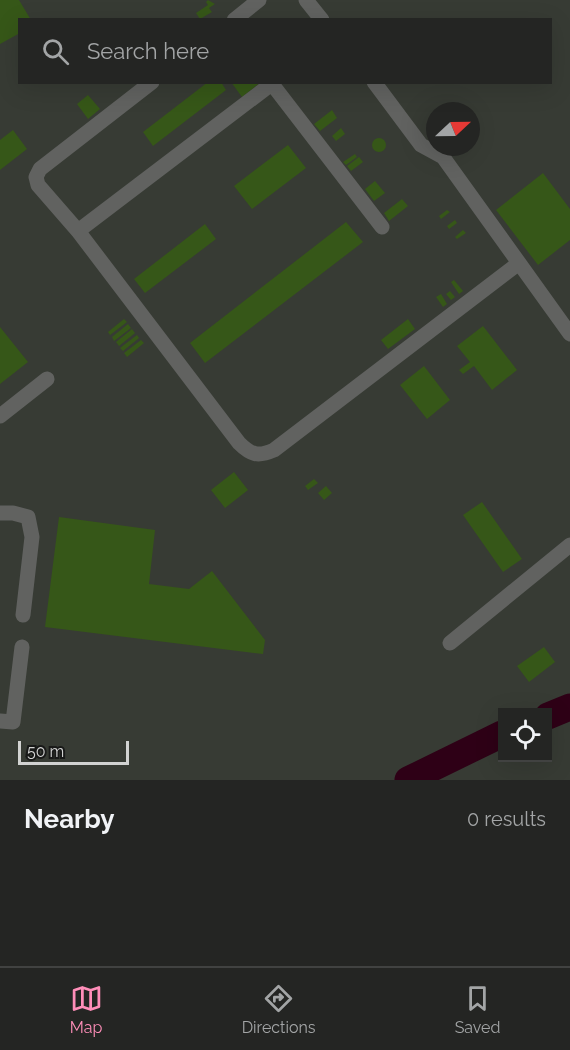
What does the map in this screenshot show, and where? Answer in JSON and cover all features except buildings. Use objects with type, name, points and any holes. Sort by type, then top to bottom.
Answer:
[{"type":"lane","points":[[236,18],[259,0]]},
{"type":"lane","points":[[306,0],[320,18]]},
{"type":"lane","points":[[149,84],[40,169],[36,177],[38,185],[78,231],[239,443],[250,454],[262,455],[274,450],[519,263]]},
{"type":"lane","points":[[78,231],[272,84]]},
{"type":"lane","points":[[274,84],[382,227]]},
{"type":"lane","points":[[375,84],[421,145],[443,157],[570,334]]},
{"type":"lane","points":[[0,416],[47,379]]},
{"type":"lane","points":[[0,513],[13,513],[28,517],[32,537],[23,615]]},
{"type":"lane","points":[[450,643],[570,545]]},
{"type":"lane","points":[[0,721],[13,722],[22,647]]},
{"type":"shaded area","points":[[0,0],[570,0],[570,780],[0,780]]},
{"type":"waterway","points":[[552,714],[570,707]]},
{"type":"waterway","points":[[408,780],[498,736]]}]
